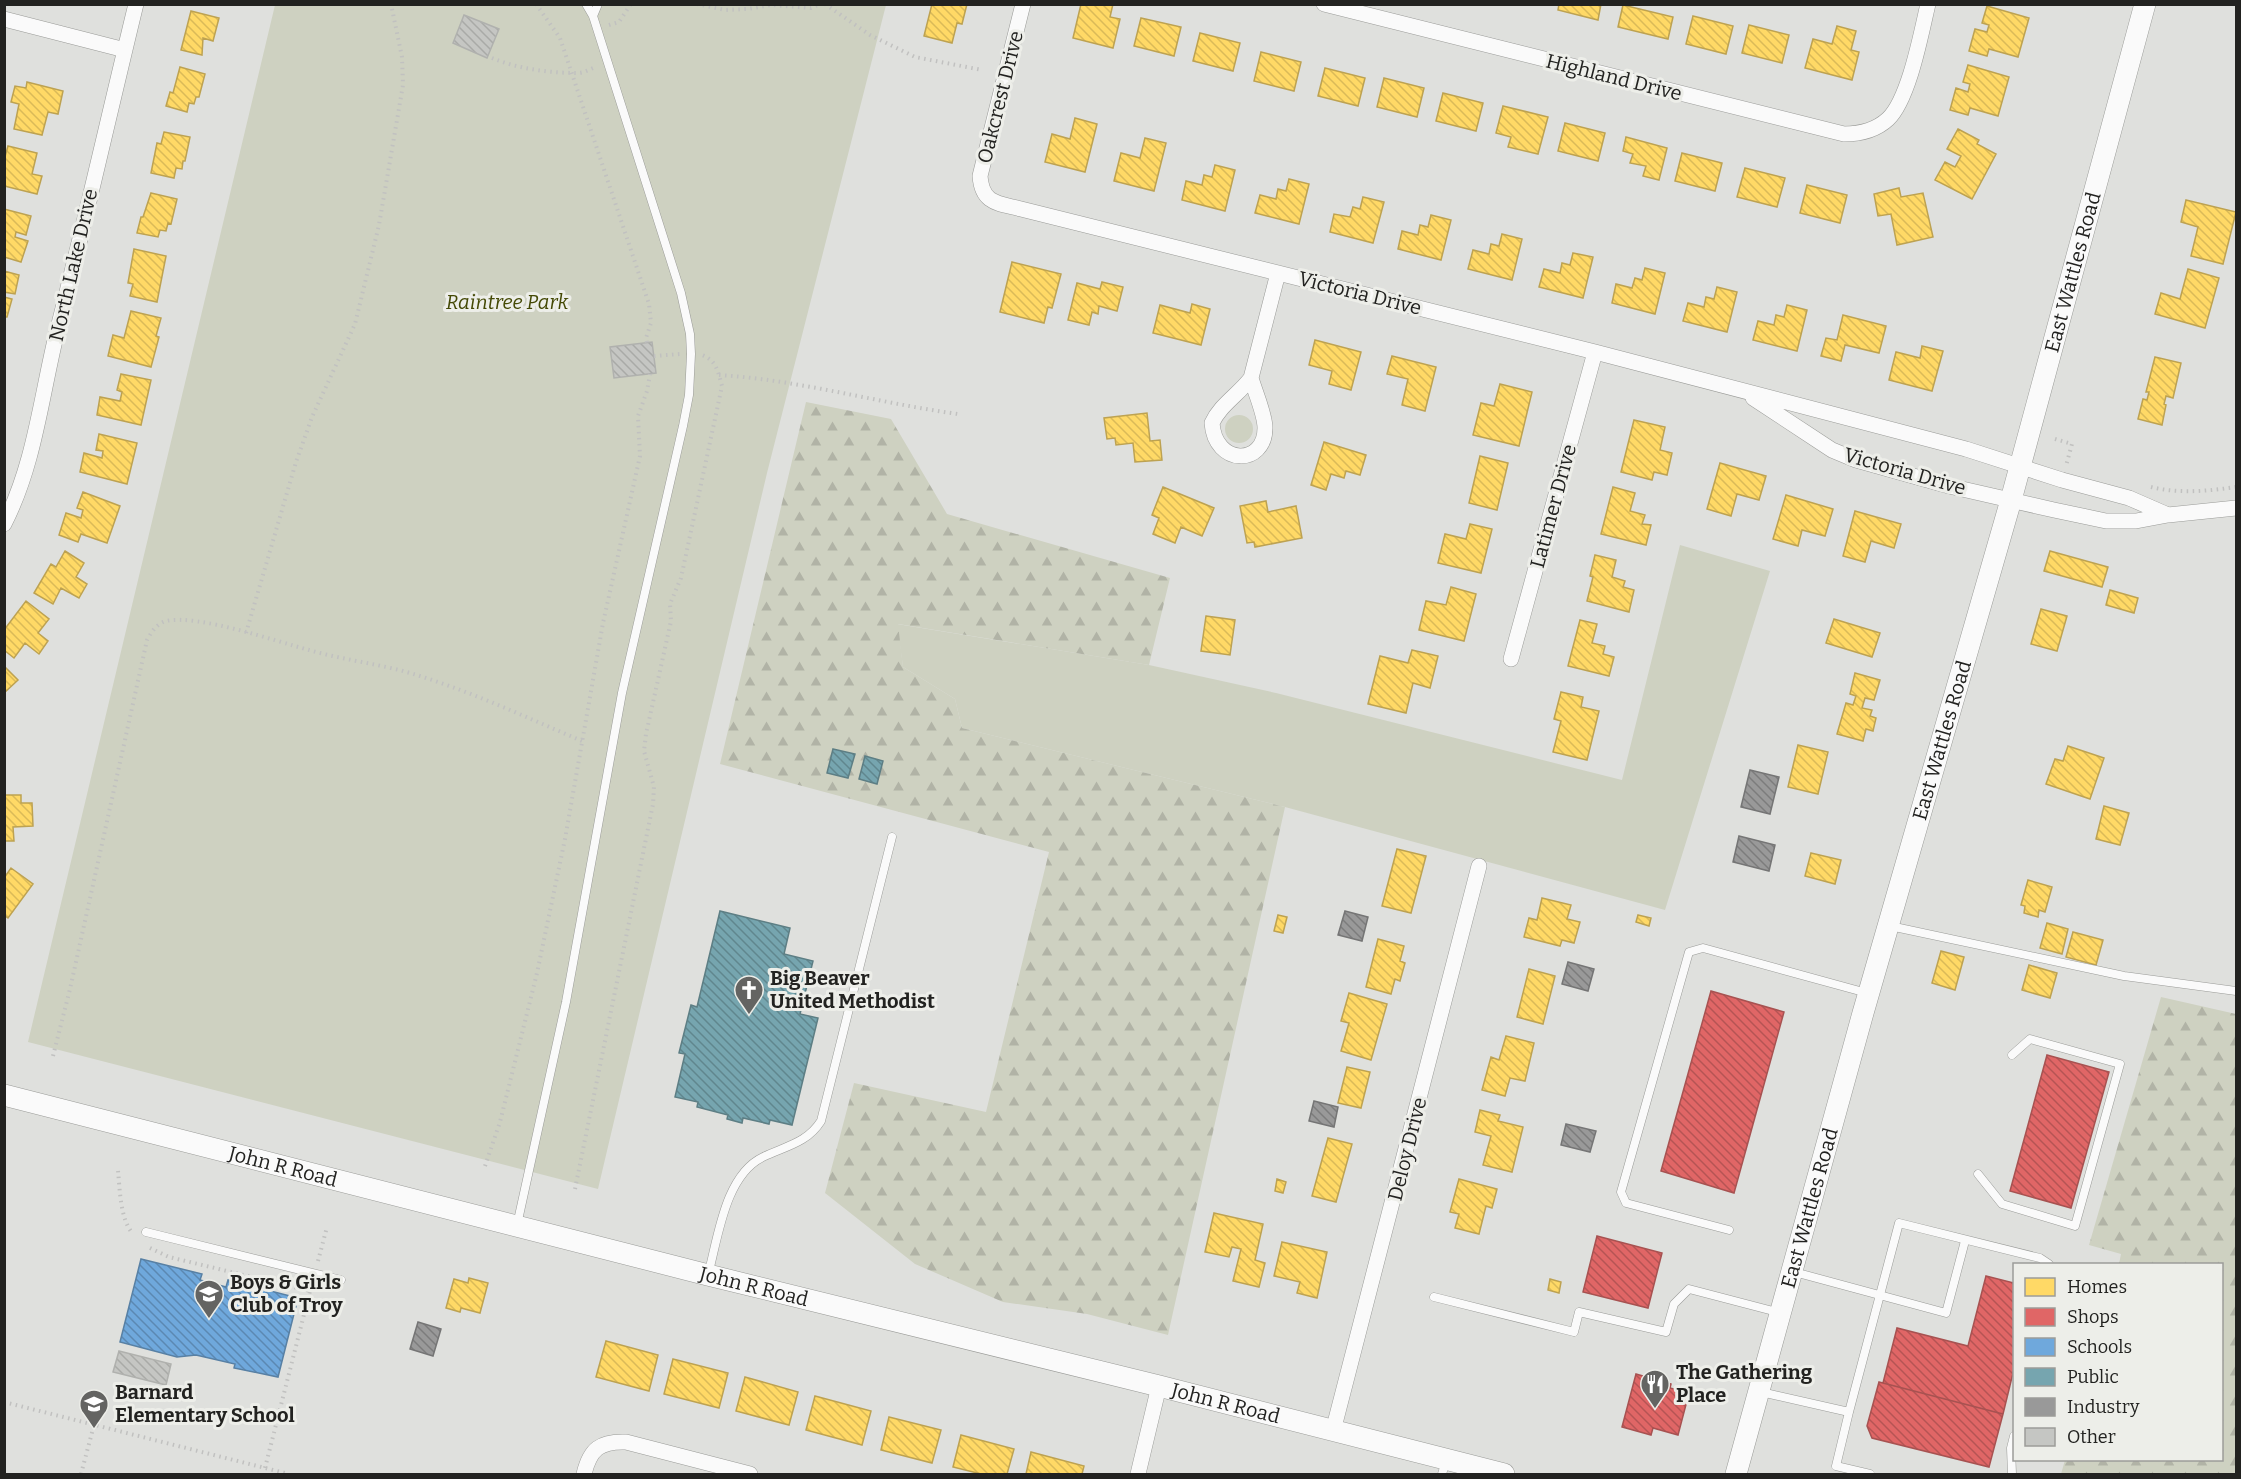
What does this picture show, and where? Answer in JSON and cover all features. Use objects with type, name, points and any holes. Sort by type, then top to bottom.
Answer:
[{"type":"main road","name":"East Wattles Road","points":[[1736,1474],[1869,993],[2011,500],[2145,4]]},
{"type":"main road","name":"John R Road","points":[[4,1095],[708,1275],[1159,1386],[1333,1431],[1444,1467],[1504,1474]]},
{"type":"street","name":"North Lake Drive","points":[[4,524],[14,506],[44,395],[136,4]]},
{"type":"street","name":"Oakcrest Drive","points":[[981,189],[980,176],[1023,4]]},
{"type":"street","name":"Highland Drive","points":[[1324,4],[1844,134],[1871,130],[1889,118],[1897,108],[1908,80],[1928,4]]},
{"type":"street","points":[[4,19],[125,50]]},
{"type":"street","name":"Victoria Drive","points":[[981,189],[989,200],[997,203],[1595,352],[1966,449],[2062,480],[2129,498],[2168,515]]},
{"type":"street","points":[[1251,378],[1264,421],[1264,436],[1261,446],[1253,453],[1245,456],[1235,455],[1220,448],[1216,442],[1212,423],[1220,410],[1251,378],[1278,273]]},
{"type":"street","name":"Latimer Drive","points":[[1511,659],[1595,352]]},
{"type":"street","name":"Victoria Drive","points":[[1743,391],[1832,450],[1856,460],[2011,500],[2106,521],[2136,521],[2168,515],[2236,508]]},
{"type":"street","name":"Deloy Drive","points":[[1333,1431],[1479,866]]},
{"type":"street","points":[[1138,1474],[1159,1386]]},
{"type":"street","points":[[584,1474],[591,1454],[601,1445],[614,1441],[626,1442],[750,1474]]},
{"type":"lane","points":[[517,1225],[566,1002],[622,693],[678,455],[689,395],[690,334],[681,293],[594,27],[593,16],[586,4]]},
{"type":"lane","points":[[593,16],[598,4]]},
{"type":"lane","points":[[708,1275],[727,1203],[740,1178],[757,1160],[804,1139],[821,1121],[892,837]]},
{"type":"lane","points":[[1889,925],[2124,976],[2236,992]]},
{"type":"lane","points":[[1729,1230],[1626,1203],[1621,1192],[1689,952],[1702,948],[1869,993]]},
{"type":"lane","points":[[1978,1174],[2002,1204],[2074,1226],[2120,1064],[2030,1039],[2012,1054]]},
{"type":"lane","points":[[1870,1474],[1836,1466],[1899,1223],[2040,1258],[2048,1263]]},
{"type":"lane","points":[[146,1232],[341,1280]]},
{"type":"lane","points":[[1793,1271],[1946,1312],[1965,1240]]},
{"type":"lane","points":[[1434,1297],[1574,1332],[1579,1312],[1666,1332],[1674,1304],[1689,1289],[1782,1314]]},
{"type":"lane","points":[[1760,1391],[1849,1412]]},
{"type":"lane","points":[[2012,1474],[2013,1440]]},
{"type":"path","points":[[246,633],[312,417],[355,324],[379,225],[403,85],[402,57],[391,4]]},
{"type":"path","points":[[536,4],[560,38],[649,304],[651,323],[646,338],[647,343]]},
{"type":"path","points":[[594,27],[619,22],[631,4]]},
{"type":"path","points":[[696,4],[725,10],[747,9],[771,4],[812,8],[820,4]]},
{"type":"path","points":[[825,4],[870,35],[915,57],[982,70]]},
{"type":"path","points":[[492,58],[525,68],[580,73],[607,64]]},
{"type":"path","points":[[575,1189],[653,804],[654,787],[644,752],[671,621],[670,604],[681,578],[722,386],[717,367],[711,359],[703,355],[654,356]]},
{"type":"path","points":[[485,1166],[500,1122],[537,973],[603,623],[640,456],[638,416],[650,374]]},
{"type":"path","points":[[719,375],[750,376],[802,384],[910,408],[958,414]]},
{"type":"path","points":[[2055,439],[2072,444],[2065,470]]},
{"type":"path","points":[[2067,464],[2075,467]]},
{"type":"path","points":[[2145,486],[2186,491],[2236,487]]},
{"type":"path","points":[[53,1056],[70,989],[147,640],[154,629],[164,621],[208,624],[330,657],[412,674],[443,684],[582,741]]},
{"type":"path","points":[[265,1468],[327,1227]]},
{"type":"path","points":[[4,1402],[289,1474]]},
{"type":"path","points":[[81,1474],[94,1425]]},
{"type":"green space","name":"Raintree Park","points":[[275,5],[886,5],[767,473],[598,1189],[28,1042]]},
{"type":"green space","points":[[806,402],[891,419],[947,514],[1170,578],[1149,665],[898,624],[903,667],[955,699],[962,728],[1285,807],[1168,1335],[1087,1314],[1003,1302],[915,1264],[825,1193],[854,1083],[986,1112],[1049,852],[720,764]]},
{"type":"green space","points":[[1239,415],[1249,419],[1253,429],[1249,439],[1239,443],[1229,439],[1225,429],[1229,419]]},
{"type":"green space","points":[[1680,545],[1770,571],[1665,910],[1285,807],[962,728],[955,699],[903,667],[897,624],[1149,665],[1276,693],[1622,780]]},
{"type":"green space","points":[[2161,997],[2236,1014],[2236,1474],[2061,1474],[2065,1461],[2223,1461],[2223,1263],[2119,1263],[2121,1254],[2089,1245]]},
{"type":"building: Homes","points":[[932,4],[967,4],[962,24],[957,23],[952,43],[924,36]]},
{"type":"building: Homes","points":[[1081,4],[1113,4],[1110,17],[1120,19],[1113,48],[1073,38]]},
{"type":"building: Homes","points":[[1559,4],[1601,4],[1598,20],[1558,10]]},
{"type":"building: Homes","points":[[1623,5],[1673,17],[1668,39],[1618,27]]},
{"type":"building: Homes","points":[[1987,6],[2029,18],[2018,57],[1989,49],[1987,56],[1969,51],[1975,29],[1987,32],[1989,25],[1982,23]]},
{"type":"building: Homes","points":[[191,11],[219,18],[213,41],[203,38],[202,55],[181,50]]},
{"type":"building: Homes","points":[[1693,16],[1733,26],[1726,54],[1686,44]]},
{"type":"building: Homes","points":[[1141,18],[1181,27],[1174,56],[1134,46]]},
{"type":"building: Homes","points":[[1749,25],[1789,35],[1782,63],[1742,53]]},
{"type":"building: Homes","points":[[1837,26],[1856,31],[1851,50],[1859,52],[1852,80],[1805,68],[1813,39],[1832,44]]},
{"type":"building: Homes","points":[[1200,33],[1240,43],[1233,71],[1193,61]]},
{"type":"building: Homes","points":[[1261,52],[1301,62],[1294,91],[1254,81]]},
{"type":"building: Homes","points":[[1968,65],[2009,77],[1998,116],[1970,108],[1968,115],[1950,110],[1956,88],[1968,92],[1970,84],[1963,82]]},
{"type":"building: Homes","points":[[180,67],[205,74],[199,97],[196,97],[194,104],[189,103],[187,112],[166,106],[170,92],[173,93]]},
{"type":"building: Homes","points":[[1325,68],[1365,78],[1358,106],[1318,96]]},
{"type":"building: Homes","points":[[1384,78],[1424,88],[1417,117],[1377,107]]},
{"type":"building: Homes","points":[[27,82],[63,91],[58,114],[48,112],[42,135],[14,129],[19,104],[11,102],[15,86],[26,88]]},
{"type":"building: Homes","points":[[1443,93],[1483,103],[1476,131],[1436,121]]},
{"type":"building: Homes","points":[[1503,106],[1548,117],[1538,154],[1508,147],[1511,137],[1496,133]]},
{"type":"building: Homes","points":[[1075,118],[1097,124],[1085,172],[1045,162],[1052,134],[1070,139]]},
{"type":"building: Homes","points":[[1565,123],[1605,133],[1598,161],[1558,151]]},
{"type":"building: Homes","points":[[1958,129],[1979,140],[1977,144],[1996,154],[1972,199],[1935,180],[1945,162],[1955,167],[1961,156],[1947,149]]},
{"type":"building: Homes","points":[[164,132],[190,137],[182,169],[176,168],[174,178],[151,173],[157,143],[161,144]]},
{"type":"building: Homes","points":[[1626,137],[1667,148],[1659,180],[1643,176],[1646,166],[1630,163],[1633,154],[1623,151]]},
{"type":"building: Homes","points":[[1145,138],[1166,143],[1154,191],[1114,181],[1121,153],[1140,158]]},
{"type":"building: Homes","points":[[8,146],[37,153],[32,174],[42,176],[37,194],[4,186],[4,160]]},
{"type":"building: Homes","points":[[1682,153],[1722,163],[1715,191],[1675,181]]},
{"type":"building: Homes","points":[[1215,165],[1235,170],[1225,211],[1182,200],[1186,181],[1202,185],[1204,175],[1212,177]]},
{"type":"building: Homes","points":[[1745,168],[1785,178],[1777,207],[1737,197]]},
{"type":"building: Homes","points":[[1289,179],[1309,184],[1299,224],[1255,213],[1260,195],[1276,199],[1278,189],[1286,191]]},
{"type":"building: Homes","points":[[1807,185],[1847,195],[1840,223],[1800,213]]},
{"type":"building: Homes","points":[[1899,188],[1901,197],[1923,193],[1933,237],[1897,245],[1891,214],[1878,216],[1874,194]]},
{"type":"building: Homes","points":[[151,193],[177,199],[171,224],[168,223],[166,231],[160,230],[158,237],[137,233]]},
{"type":"building: Homes","points":[[1363,197],[1384,202],[1373,243],[1330,232],[1334,214],[1350,217],[1353,207],[1360,209]]},
{"type":"building: Homes","points":[[2186,200],[2236,212],[2223,264],[2191,256],[2198,227],[2181,222]]},
{"type":"building: Homes","points":[[4,209],[31,216],[26,235],[16,232],[15,237],[28,241],[21,262],[4,257]]},
{"type":"building: Homes","points":[[1431,215],[1451,220],[1441,260],[1398,249],[1402,231],[1418,235],[1420,225],[1428,227]]},
{"type":"building: Homes","points":[[1502,234],[1522,239],[1512,280],[1468,269],[1473,250],[1489,254],[1491,244],[1499,246]]},
{"type":"building: Homes","points":[[134,249],[166,256],[157,302],[130,296],[133,284],[128,283]]},
{"type":"building: Homes","points":[[1573,253],[1593,257],[1583,298],[1539,287],[1544,269],[1560,273],[1562,263],[1570,265]]},
{"type":"building: Homes","points":[[1012,262],[1061,274],[1052,308],[1048,307],[1044,323],[1000,312]]},
{"type":"building: Homes","points":[[1645,268],[1665,273],[1655,314],[1612,303],[1616,284],[1632,288],[1635,278],[1642,280]]},
{"type":"building: Homes","points":[[2188,269],[2219,278],[2205,328],[2155,314],[2161,293],[2180,299]]},
{"type":"building: Homes","points":[[4,271],[19,275],[15,294],[4,292]]},
{"type":"building: Homes","points":[[1102,282],[1123,287],[1117,311],[1099,306],[1098,314],[1092,312],[1089,325],[1068,320],[1077,283],[1100,289]]},
{"type":"building: Homes","points":[[1717,287],[1737,292],[1727,332],[1683,321],[1688,303],[1704,307],[1706,297],[1714,299]]},
{"type":"building: Homes","points":[[4,297],[12,299],[7,317],[4,317]]},
{"type":"building: Homes","points":[[1192,304],[1210,309],[1201,345],[1153,333],[1160,305],[1190,313]]},
{"type":"building: Homes","points":[[1787,305],[1807,310],[1797,351],[1753,340],[1758,321],[1774,325],[1776,315],[1784,317]]},
{"type":"building: Homes","points":[[131,311],[161,318],[156,336],[159,337],[151,367],[108,356],[113,335],[124,338]]},
{"type":"building: Homes","points":[[1843,315],[1886,326],[1879,353],[1845,345],[1841,361],[1821,356],[1826,338],[1837,340]]},
{"type":"building: Homes","points":[[1315,340],[1361,352],[1351,390],[1329,384],[1332,371],[1309,365]]},
{"type":"building: Homes","points":[[1922,346],[1943,351],[1932,391],[1889,380],[1896,352],[1920,358]]},
{"type":"building: Homes","points":[[1392,356],[1436,367],[1425,411],[1402,405],[1408,379],[1387,374]]},
{"type":"building: Homes","points":[[2155,357],[2181,363],[2173,398],[2166,396],[2162,425],[2138,419],[2143,399],[2147,400],[2149,392],[2146,392]]},
{"type":"building: Homes","points":[[121,374],[151,380],[141,425],[97,415],[100,397],[120,401],[122,392],[117,390]]},
{"type":"building: Homes","points":[[1500,384],[1532,392],[1519,446],[1473,435],[1481,403],[1494,406]]},
{"type":"building: Homes","points":[[1147,413],[1150,441],[1160,440],[1162,460],[1135,462],[1133,443],[1116,445],[1115,438],[1107,439],[1104,418]]},
{"type":"building: Homes","points":[[1634,420],[1665,427],[1660,450],[1672,453],[1667,475],[1654,472],[1652,480],[1621,472]]},
{"type":"building: Homes","points":[[99,434],[137,443],[127,484],[80,472],[84,453],[102,458],[103,451],[96,450]]},
{"type":"building: Homes","points":[[1324,442],[1366,455],[1360,475],[1346,471],[1344,478],[1331,474],[1326,490],[1311,485]]},
{"type":"building: Homes","points":[[1480,456],[1508,463],[1497,510],[1469,503]]},
{"type":"building: Homes","points":[[1720,463],[1766,476],[1759,500],[1737,494],[1731,516],[1707,509]]},
{"type":"building: Homes","points":[[1163,487],[1214,508],[1202,536],[1181,527],[1175,543],[1153,534],[1159,518],[1152,515]]},
{"type":"building: Homes","points":[[1613,487],[1635,493],[1630,511],[1645,515],[1642,524],[1651,525],[1646,545],[1601,534]]},
{"type":"building: Homes","points":[[83,492],[120,506],[107,543],[81,534],[78,542],[59,535],[66,513],[81,518],[83,510],[77,508]]},
{"type":"building: Homes","points":[[1786,495],[1833,509],[1825,536],[1802,530],[1798,546],[1773,539]]},
{"type":"building: Homes","points":[[1266,501],[1268,512],[1296,506],[1302,538],[1255,547],[1254,542],[1247,543],[1240,506]]},
{"type":"building: Homes","points":[[1855,511],[1901,524],[1894,548],[1871,541],[1865,562],[1843,556]]},
{"type":"building: Homes","points":[[1470,524],[1492,529],[1481,573],[1438,563],[1445,534],[1466,539]]},
{"type":"building: Homes","points":[[65,551],[84,563],[76,577],[87,584],[79,598],[61,588],[53,604],[34,593],[51,564],[56,567]]},
{"type":"building: Homes","points":[[2050,551],[2108,567],[2102,587],[2044,571]]},
{"type":"building: Homes","points":[[1595,555],[1616,560],[1612,577],[1625,581],[1623,587],[1634,590],[1629,612],[1587,601]]},
{"type":"building: Homes","points":[[1451,587],[1476,594],[1464,641],[1419,630],[1426,601],[1446,605]]},
{"type":"building: Homes","points":[[2110,590],[2138,598],[2134,613],[2106,605]]},
{"type":"building: Homes","points":[[26,601],[49,619],[38,633],[48,641],[39,654],[25,643],[14,658],[4,650],[4,630]]},
{"type":"building: Homes","points":[[2041,609],[2067,616],[2057,651],[2031,644]]},
{"type":"building: Homes","points":[[1206,616],[1235,620],[1230,655],[1201,651]]},
{"type":"building: Homes","points":[[1834,619],[1880,633],[1872,657],[1826,643]]},
{"type":"building: Homes","points":[[1580,620],[1597,624],[1592,643],[1605,646],[1603,654],[1614,657],[1609,676],[1568,666]]},
{"type":"building: Homes","points":[[1412,650],[1438,656],[1430,688],[1413,683],[1406,713],[1368,704],[1380,656],[1408,663]]},
{"type":"building: Homes","points":[[4,666],[18,680],[4,693]]},
{"type":"building: Homes","points":[[1855,673],[1880,680],[1874,700],[1865,698],[1862,708],[1872,710],[1870,716],[1876,718],[1873,731],[1866,729],[1863,741],[1837,734],[1846,703],[1853,705],[1856,696],[1850,694]]},
{"type":"building: Homes","points":[[1561,692],[1583,697],[1581,707],[1599,711],[1587,760],[1553,752],[1561,721],[1554,719]]},
{"type":"building: Homes","points":[[1798,745],[1828,752],[1818,794],[1788,787]]},
{"type":"building: Homes","points":[[2068,746],[2104,758],[2090,799],[2046,784],[2055,759],[2063,761]]},
{"type":"building: Homes","points":[[4,795],[21,795],[21,803],[32,803],[33,826],[13,827],[14,841],[4,841]]},
{"type":"building: Homes","points":[[2104,806],[2129,813],[2120,845],[2096,839]]},
{"type":"building: Homes","points":[[1397,849],[1426,856],[1411,913],[1382,906]]},
{"type":"building: Homes","points":[[1811,853],[1841,860],[1835,884],[1805,876]]},
{"type":"building: Homes","points":[[11,868],[33,884],[8,918],[4,915],[4,878]]},
{"type":"building: Homes","points":[[2028,880],[2052,887],[2045,912],[2039,910],[2038,917],[2024,913],[2025,906],[2021,905]]},
{"type":"building: Homes","points":[[1542,898],[1571,905],[1567,919],[1580,922],[1574,943],[1562,940],[1560,946],[1524,937],[1529,918],[1537,920]]},
{"type":"building: Homes","points":[[1278,915],[1287,917],[1283,933],[1274,931]]},
{"type":"building: Homes","points":[[1638,915],[1651,918],[1649,926],[1636,922]]},
{"type":"building: Homes","points":[[2047,923],[2068,929],[2062,954],[2040,948]]},
{"type":"building: Homes","points":[[2073,932],[2103,940],[2096,965],[2066,957]]},
{"type":"building: Homes","points":[[1378,939],[1404,946],[1400,961],[1405,963],[1400,981],[1395,979],[1391,994],[1366,987]]},
{"type":"building: Homes","points":[[1941,951],[1964,957],[1955,990],[1932,983]]},
{"type":"building: Homes","points":[[2029,965],[2057,973],[2050,998],[2022,990]]},
{"type":"building: Homes","points":[[1529,969],[1555,976],[1543,1024],[1517,1017]]},
{"type":"building: Homes","points":[[1349,993],[1387,1004],[1371,1060],[1341,1051],[1349,1023],[1341,1021]]},
{"type":"building: Homes","points":[[1506,1036],[1534,1043],[1525,1081],[1510,1078],[1505,1096],[1482,1090],[1491,1057],[1499,1060]]},
{"type":"building: Homes","points":[[1347,1067],[1370,1072],[1361,1108],[1338,1103]]},
{"type":"building: Homes","points":[[1480,1110],[1500,1115],[1498,1121],[1523,1127],[1512,1172],[1483,1165],[1491,1136],[1475,1132]]},
{"type":"building: Homes","points":[[1328,1138],[1352,1144],[1336,1202],[1312,1196]]},
{"type":"building: Homes","points":[[1277,1179],[1286,1182],[1283,1193],[1275,1191]]},
{"type":"building: Homes","points":[[1459,1179],[1497,1189],[1492,1208],[1486,1206],[1479,1234],[1455,1228],[1459,1214],[1450,1212]]},
{"type":"building: Homes","points":[[1214,1213],[1263,1224],[1255,1260],[1265,1263],[1259,1287],[1233,1281],[1241,1249],[1232,1247],[1229,1257],[1205,1252]]},
{"type":"building: Homes","points":[[1282,1242],[1327,1252],[1317,1298],[1297,1293],[1300,1282],[1274,1276]]},
{"type":"building: Homes","points":[[469,1278],[488,1283],[480,1313],[461,1308],[460,1312],[446,1308],[454,1279],[468,1283]]},
{"type":"building: Homes","points":[[1550,1279],[1561,1282],[1559,1293],[1548,1290]]},
{"type":"building: Homes","points":[[606,1341],[658,1355],[649,1391],[596,1377]]},
{"type":"building: Homes","points":[[673,1359],[728,1373],[719,1408],[664,1394]]},
{"type":"building: Homes","points":[[745,1377],[798,1392],[789,1425],[736,1411]]},
{"type":"building: Homes","points":[[815,1396],[871,1411],[862,1445],[806,1430]]},
{"type":"building: Homes","points":[[889,1417],[941,1430],[932,1463],[881,1450]]},
{"type":"building: Homes","points":[[961,1435],[1014,1449],[1007,1474],[981,1474],[953,1467]]},
{"type":"building: Homes","points":[[1031,1452],[1084,1466],[1082,1474],[1026,1474]]},
{"type":"building: Shops","points":[[1711,991],[1784,1012],[1734,1193],[1661,1171]]},
{"type":"building: Shops","points":[[2047,1055],[2109,1072],[2071,1208],[2010,1191]]},
{"type":"building: Shops","points":[[1597,1236],[1662,1253],[1648,1308],[1583,1292]]},
{"type":"building: Shops","points":[[1986,1276],[2013,1283],[2013,1373],[2003,1414],[1883,1383],[1897,1328],[1968,1346]]},
{"type":"building: Shops","name":"The Gathering Place","points":[[1636,1374],[1671,1384],[1670,1388],[1689,1393],[1678,1435],[1653,1428],[1651,1435],[1622,1427]]},
{"type":"building: Shops","points":[[1879,1382],[2003,1414],[1989,1467],[1872,1438],[1867,1426]]},
{"type":"building: Schools","name":"Boys & Girls Club of Troy","points":[[141,1259],[202,1274],[200,1280],[226,1287],[228,1280],[298,1298],[278,1377],[234,1368],[235,1364],[196,1355],[177,1357],[120,1342]]},
{"type":"building: Public","points":[[833,749],[855,754],[848,778],[827,773]]},
{"type":"building: Public","points":[[865,756],[883,761],[877,784],[859,779]]},
{"type":"building: Public","name":"Big Beaver United Methodist","points":[[720,911],[790,928],[784,954],[813,961],[800,1014],[818,1018],[792,1125],[770,1120],[769,1124],[743,1118],[742,1123],[727,1119],[728,1115],[697,1107],[698,1102],[675,1097],[685,1054],[679,1053],[691,1005],[697,1007]]},
{"type":"building: Industry","points":[[1750,770],[1779,777],[1770,814],[1741,807]]},
{"type":"building: Industry","points":[[1739,836],[1775,845],[1769,871],[1733,862]]},
{"type":"building: Industry","points":[[1345,911],[1368,917],[1362,941],[1338,935]]},
{"type":"building: Industry","points":[[1568,962],[1594,969],[1588,991],[1562,984]]},
{"type":"building: Industry","points":[[1314,1101],[1338,1107],[1334,1127],[1309,1121]]},
{"type":"building: Industry","points":[[1566,1124],[1596,1131],[1590,1152],[1561,1145]]},
{"type":"building: Industry","points":[[418,1322],[441,1329],[433,1356],[410,1349]]},
{"type":"building: Other","points":[[464,15],[499,29],[487,58],[453,43]]},
{"type":"building: Other","points":[[652,342],[656,373],[614,378],[610,347]]},
{"type":"building: Other","points":[[119,1351],[171,1364],[166,1385],[113,1372]]},
{"type":"place","name":"Big Beaver United Methodist","points":[[749,1016]]},
{"type":"place","name":"Boys & Girls Club of Troy","points":[[209,1320]]},
{"type":"place","name":"The Gathering Place","points":[[1655,1410]]},
{"type":"place","name":"Barnard Elementary School","points":[[94,1430]]}]
